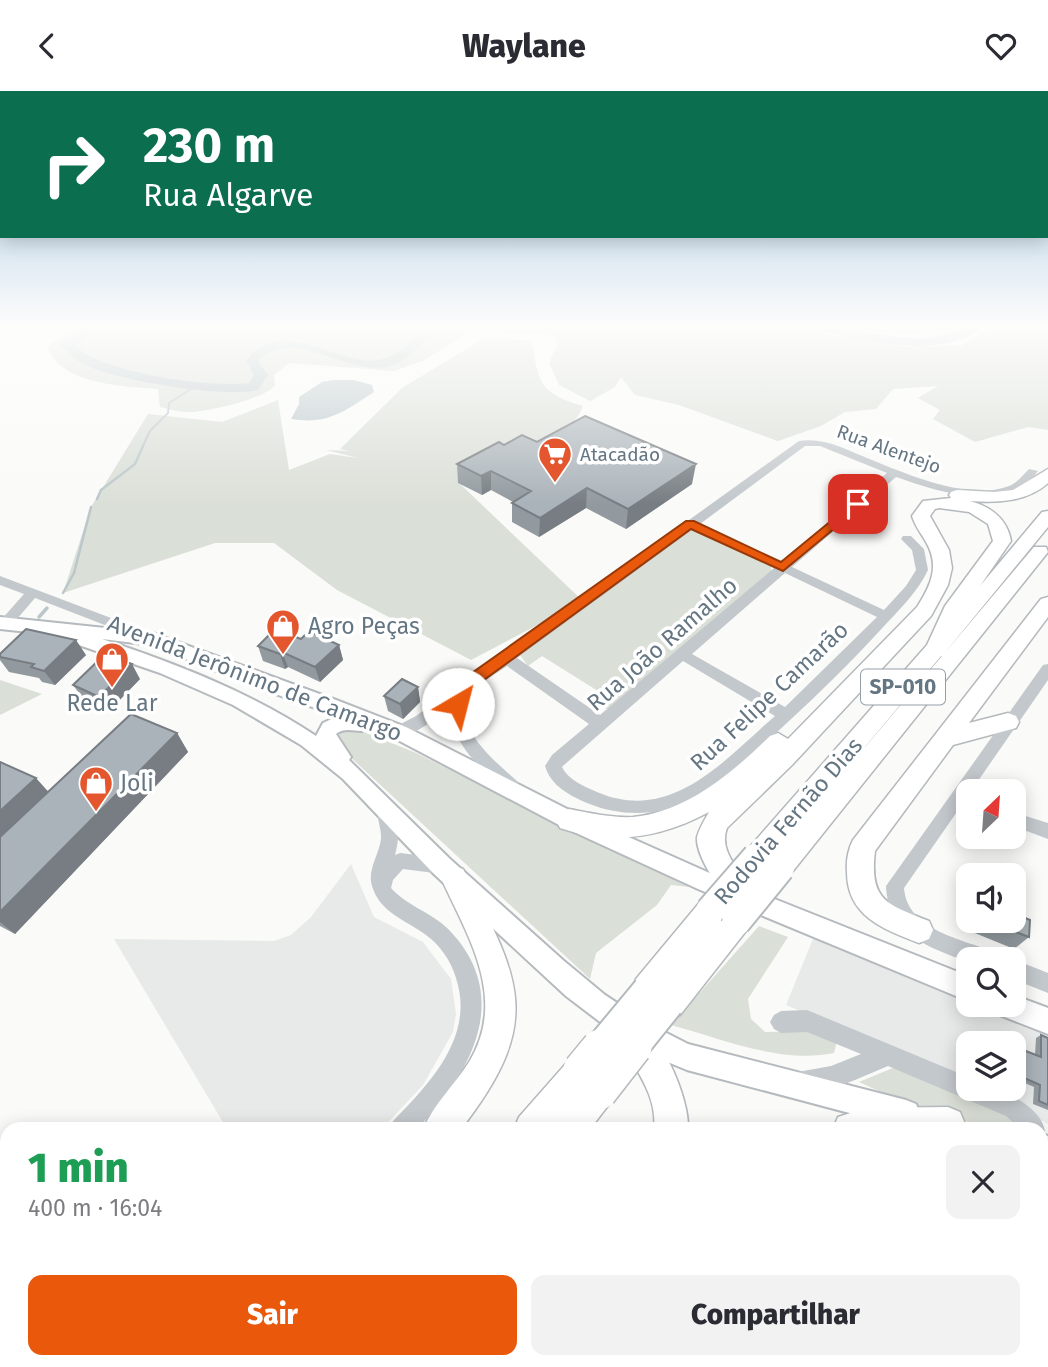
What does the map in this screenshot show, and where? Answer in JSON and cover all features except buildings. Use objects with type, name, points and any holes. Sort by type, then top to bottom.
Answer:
[{"type":"highway","points":[[569,820],[610,828],[645,827],[691,809],[723,788],[770,750],[843,678],[899,622],[929,583],[934,569],[932,554],[909,520],[908,509],[913,502],[943,494],[1002,498],[1019,495],[1032,489],[1040,473]]},
{"type":"highway","points":[[730,910],[710,838],[716,822],[784,758],[923,611],[941,585],[945,571],[943,556],[922,524],[921,516],[929,505],[948,502],[974,508],[992,518],[1000,526],[1002,541],[952,611],[934,651]]},
{"type":"highway","name":"Rodovia Fernão Dias","points":[[540,1122],[590,1081],[768,863],[934,651],[1048,516]]},
{"type":"highway","name":"Rodovia Fernão Dias","points":[[768,863],[1048,541]]},
{"type":"highway","points":[[919,930],[881,916],[861,891],[858,870],[862,848],[1048,603]]},
{"type":"highway","points":[[945,738],[1008,722]]},
{"type":"highway","points":[[445,1122],[475,1084],[493,1051],[500,1025],[503,997],[481,933],[448,872]]},
{"type":"highway","points":[[630,1031],[666,1095],[673,1122]]},
{"type":"highway","name":"Rodovia Fernão Dias","points":[[572,1122],[590,1081]]},
{"type":"main road","points":[[3,623],[153,639]]},
{"type":"main road","points":[[53,630],[131,654],[169,670],[270,713],[304,736],[357,779],[448,872],[559,974],[630,1031],[659,1047],[687,1057],[937,1122]]},
{"type":"main road","name":"Avenida Jerônimo de Camargo","points":[[153,639],[396,731],[569,820],[730,910],[956,985]]},
{"type":"main road","points":[[169,670],[178,665],[205,665],[256,680]]},
{"type":"main road","points":[[357,779],[350,765],[332,747],[326,732],[331,726],[341,722],[396,731]]},
{"type":"main road","points":[[1026,1013],[1048,1021]]},
{"type":"street","name":"Rua Alentejo","points":[[690,524],[803,443],[810,441],[938,487],[1004,492],[1040,473]]},
{"type":"street","name":"Rua João Ramalho","points":[[553,767],[895,472]]},
{"type":"street","points":[[396,731],[422,720],[690,524],[886,616]]},
{"type":"street","name":"Rua Felipe Camarão","points":[[553,767],[554,772],[566,783],[592,797],[615,804],[641,807],[670,803],[699,791],[823,682],[906,596],[922,570],[918,549],[907,539]]},
{"type":"street","name":"Avenida Jerônimo de Camargo","points":[[0,580],[153,639]]},
{"type":"street","points":[[3,623],[33,593]]},
{"type":"street","points":[[683,655],[786,715]]},
{"type":"street","points":[[505,657],[601,724]]},
{"type":"street","points":[[974,779],[1008,722],[1047,674]]},
{"type":"street","points":[[468,684],[458,704],[458,721],[469,742],[491,768],[521,795]]},
{"type":"street","points":[[956,807],[895,886],[893,896],[898,909],[919,930],[959,947]]},
{"type":"street","points":[[385,808],[390,824],[389,843],[380,874],[386,896],[436,930],[450,946],[468,977],[474,997],[472,1019],[452,1069],[408,1122]]},
{"type":"street","points":[[1026,823],[1048,831]]},
{"type":"street","points":[[381,885],[386,874],[400,861],[448,872]]},
{"type":"street","points":[[1026,974],[1048,983]]},
{"type":"street","points":[[781,1022],[807,1021],[956,1084]]},
{"type":"street","points":[[787,1082],[831,1077],[887,1055]]},
{"type":"street","points":[[997,1101],[1014,1108],[1026,1122]]},
{"type":"shaded area","points":[[119,386],[275,386],[248,400],[224,407],[188,412],[160,407],[158,389]]},
{"type":"shaded area","points":[[317,386],[372,386],[374,392],[336,415],[316,420],[291,419],[299,404],[299,397]]},
{"type":"shaded area","points":[[406,386],[545,386],[557,396],[583,406],[574,422],[546,445],[459,483],[583,601],[471,660],[337,590],[274,543],[215,543],[63,593],[91,507],[148,414],[222,422],[278,400],[289,470],[330,454],[358,458],[326,450],[349,451],[340,449]]},
{"type":"shaded area","points":[[560,386],[616,386],[590,401]]},
{"type":"shaded area","points":[[628,386],[1048,386],[1048,430],[1028,427],[975,442],[933,419],[940,410],[918,398],[938,386],[893,389],[876,409],[845,412],[821,426],[778,441],[679,405],[635,395]]},
{"type":"shaded area","points":[[691,530],[771,566],[771,571],[608,709],[589,706],[588,702],[598,691],[542,656],[528,666],[520,655]]},
{"type":"shaded area","points":[[0,680],[42,694],[0,715]]},
{"type":"shaded area","points":[[349,726],[414,752],[689,887],[671,885],[657,905],[596,953],[590,979],[334,742],[334,735]]},
{"type":"shaded area","points":[[351,864],[374,917],[423,942],[451,979],[456,1014],[453,1032],[423,1085],[389,1122],[223,1122],[114,939],[274,941],[291,935],[311,917]]},
{"type":"shaded area","points":[[759,926],[788,937],[748,999],[751,1019],[765,1032],[822,1031],[837,1041],[834,1053],[814,1056],[772,1053],[671,1025]]},
{"type":"shaded area","points":[[815,934],[956,991],[956,1017],[1019,1017],[1048,1028],[1048,1122],[1005,1101],[1026,1101],[1026,1031],[956,1031],[956,1077],[786,1005]]},
{"type":"shaded area","points":[[900,1065],[956,1088],[956,1101],[987,1101],[1009,1110],[1015,1122],[960,1120],[859,1082]]},
{"type":"waterway","points":[[196,386],[231,389],[254,386]]},
{"type":"waterway","points":[[142,448],[150,431],[168,413],[169,403],[194,387]]},
{"type":"waterway","points":[[97,499],[101,490],[135,464],[143,446]]},
{"type":"waterway","points":[[63,593],[74,573],[91,507]]},
{"type":"waterway","points":[[39,617],[47,608]]},
{"type":"place","name":"Atacadão","points":[[555,484]]},
{"type":"place","name":"Agro Peças","points":[[283,656]]},
{"type":"place","name":"Rede Lar","points":[[112,689]]},
{"type":"place","name":"Joli","points":[[96,813]]},
{"type":"route","points":[[458,704],[468,684],[690,524],[783,567],[858,504]]}]
